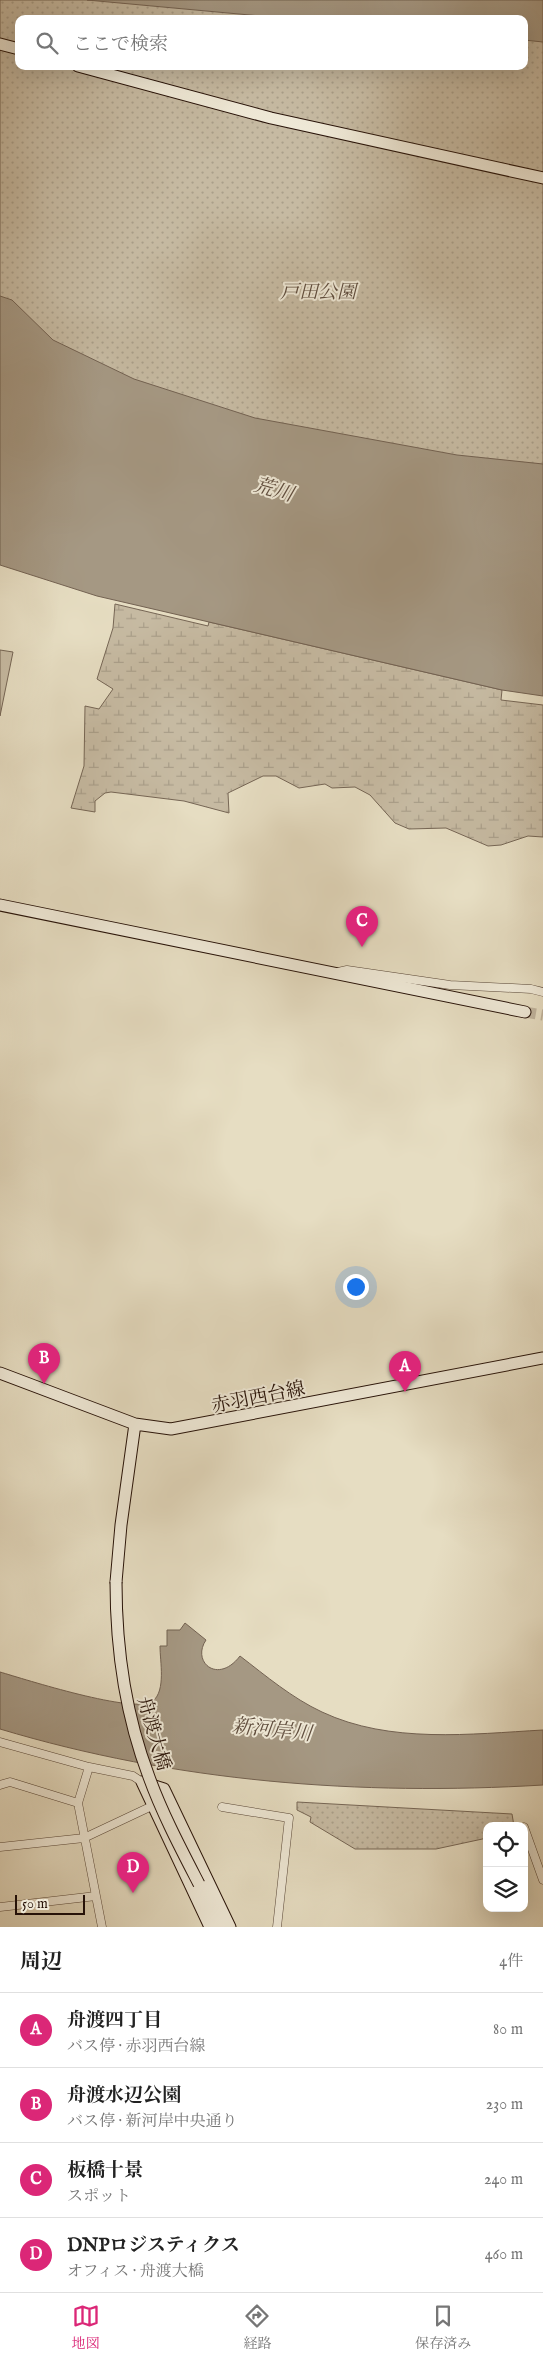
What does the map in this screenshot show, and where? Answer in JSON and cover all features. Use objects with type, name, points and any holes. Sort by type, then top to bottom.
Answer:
[{"type":"main road","points":[[0,44],[15,49]]},
{"type":"main road","points":[[93,70],[261,116],[543,178]]},
{"type":"main road","points":[[0,905],[525,1012]]},
{"type":"main road","name":"赤羽西台線","points":[[0,1373],[135,1424],[157,1428],[186,1428],[543,1358]]},
{"type":"main road","name":"舟渡大橋","points":[[135,1424],[121,1526],[116,1582],[116,1617],[122,1682],[148,1776],[220,1927]]},
{"type":"main road","points":[[142,1782],[210,1927]]},
{"type":"main road","points":[[142,1782],[164,1789],[230,1927]]},
{"type":"street","points":[[329,973],[347,970],[450,985],[531,989],[543,992]]},
{"type":"street","points":[[0,1742],[89,1767],[133,1776],[142,1782]]},
{"type":"street","points":[[89,1767],[78,1804],[102,1927]]},
{"type":"street","points":[[0,1785],[10,1782],[78,1804]]},
{"type":"street","points":[[0,1847],[84,1838],[152,1806]]},
{"type":"street","points":[[222,1807],[289,1818],[276,1927]]},
{"type":"street","points":[[528,1838],[543,1880]]},
{"type":"street","points":[[0,1907],[96,1896]]},
{"type":"green space","name":"戸田公園","points":[[0,0],[543,0],[543,546],[0,432]]},
{"type":"green space","points":[[115,604],[208,626],[209,622],[502,690],[501,700],[543,705],[543,837],[528,836],[501,845],[488,846],[446,828],[409,829],[395,823],[370,795],[355,787],[332,788],[325,784],[299,788],[276,776],[263,776],[228,793],[229,813],[184,801],[111,792],[105,793],[95,801],[95,812],[71,808],[84,766],[85,706],[99,709],[113,689],[97,679],[113,628]]},
{"type":"green space","points":[[0,650],[13,652],[0,716]]},
{"type":"green space","points":[[297,1802],[512,1814],[513,1822],[483,1822],[483,1839],[436,1849],[355,1849],[310,1822],[311,1817],[297,1810]]},
{"type":"water","points":[[87,0],[543,0],[543,42],[528,40],[528,15],[250,15]]},
{"type":"water","name":"荒川","points":[[0,296],[12,300],[53,340],[134,379],[255,418],[457,455],[543,464],[543,696],[502,690],[97,596],[0,565]]},
{"type":"water","name":"新河岸川","points":[[185,1623],[206,1640],[202,1648],[202,1656],[204,1662],[209,1667],[223,1669],[232,1665],[240,1656],[300,1700],[322,1712],[348,1722],[375,1729],[431,1735],[543,1730],[543,1785],[406,1788],[337,1786],[269,1781],[133,1762],[66,1747],[0,1729],[0,1672],[103,1700],[143,1704],[153,1701],[160,1690],[161,1683],[160,1646],[167,1646],[167,1630],[180,1630]]},
{"type":"tunnel","points":[[525,1012],[543,1015]]},
{"type":"place","name":"板橋十景","points":[[362,947]]},
{"type":"place","name":"舟渡水辺公園","points":[[44,1384]]},
{"type":"place","name":"舟渡四丁目","points":[[405,1392]]},
{"type":"place","name":"DNPロジスティクス","points":[[133,1893]]}]
